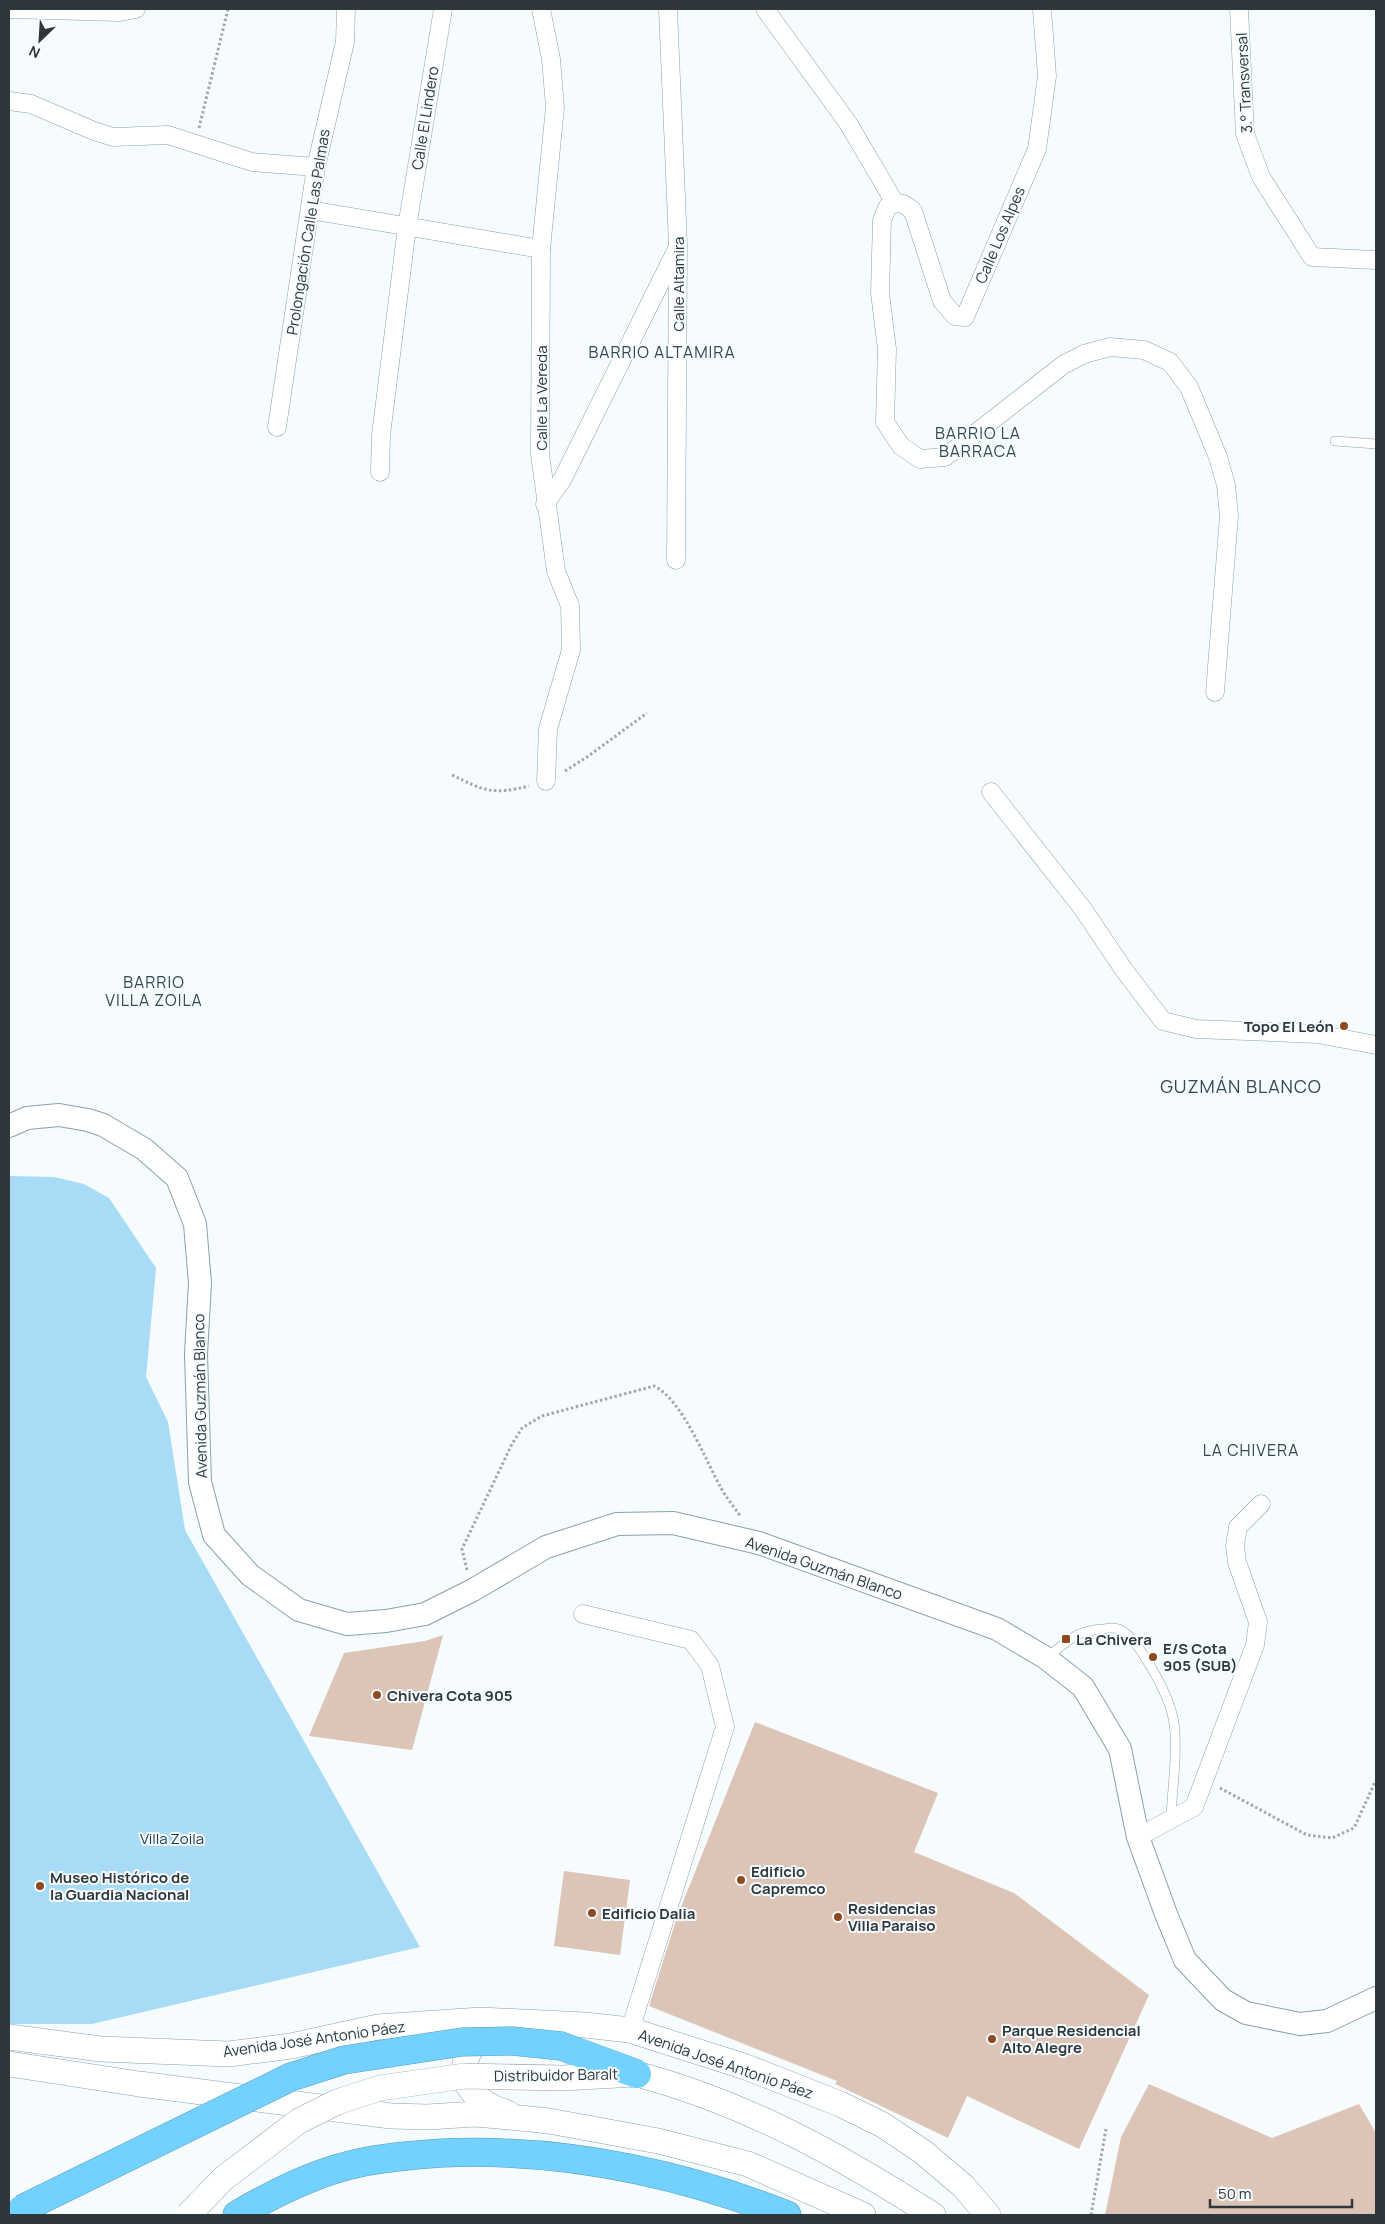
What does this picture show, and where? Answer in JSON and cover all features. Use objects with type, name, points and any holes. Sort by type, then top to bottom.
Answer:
[{"type":"highway","points":[[10,2215],[291,2078],[344,2060],[462,2042],[512,2041],[561,2046],[638,2074]]},
{"type":"highway","points":[[237,2215],[281,2190],[358,2163],[395,2156],[465,2152],[539,2154],[577,2159],[687,2182],[787,2215]]},
{"type":"main road","name":"Avenida José Antonio Páez","points":[[9,2037],[101,2049],[229,2054],[291,2046],[378,2027],[481,2020],[585,2025],[630,2030],[746,2067],[840,2104],[883,2125],[923,2152],[963,2186],[988,2215]]},
{"type":"main road","points":[[529,2022],[500,2027],[483,2034],[470,2049],[464,2066],[468,2086],[480,2099],[497,2110],[530,2119]]},
{"type":"main road","points":[[9,2064],[138,2084],[391,2116],[428,2117],[475,2114],[530,2119],[658,2141],[748,2164],[863,2215]]},
{"type":"main road","name":"Distribuidor Baralt","points":[[188,2215],[224,2178],[299,2121],[337,2102],[380,2088],[465,2076],[563,2078],[638,2074],[685,2087],[775,2123],[877,2180],[933,2215]]},
{"type":"street","points":[[9,9],[125,10]]},
{"type":"street","name":"Prolongación Calle Las Palmas","points":[[277,427],[316,167],[345,42],[346,9]]},
{"type":"street","name":"Calle El Lindero","points":[[380,472],[381,435],[407,227],[444,9]]},
{"type":"street","name":"Calle La Vereda","points":[[541,9],[551,59],[555,107],[542,249],[540,454],[556,571],[570,606],[571,650],[559,684],[548,729],[546,782]]},
{"type":"street","name":"Calle Altamira","points":[[668,9],[678,245],[676,560]]},
{"type":"street","points":[[765,9],[848,123],[895,203],[888,206],[882,220],[880,293],[887,348],[885,422],[901,446],[920,458],[945,457],[1063,365],[1084,354],[1110,347],[1144,350],[1170,362],[1190,387],[1218,457],[1226,485],[1229,516],[1215,692]]},
{"type":"street","name":"Calle Los Alpes","points":[[895,203],[904,203],[913,211],[942,301],[955,316],[964,317],[1037,148],[1047,76],[1042,9]]},
{"type":"street","name":"3.° Transversal","points":[[1239,9],[1245,134],[1261,176],[1312,257],[1376,260]]},
{"type":"street","points":[[9,101],[31,104],[94,131],[113,137],[168,135],[252,162],[316,167]]},
{"type":"street","points":[[310,210],[542,249]]},
{"type":"street","points":[[546,504],[562,480],[678,245]]},
{"type":"street","points":[[991,792],[1083,909],[1124,970],[1164,1021],[1196,1029],[1318,1034],[1376,1045]]},
{"type":"street","name":"Avenida Guzmán Blanco","points":[[9,1126],[27,1118],[59,1115],[88,1120],[103,1125],[144,1149],[176,1178],[196,1224],[199,1273],[196,1354],[200,1482],[214,1535],[250,1575],[299,1610],[347,1624],[386,1621],[425,1614],[473,1590],[546,1547],[617,1524],[673,1523],[758,1542],[997,1629],[1046,1658],[1083,1687],[1120,1749],[1138,1837],[1185,1960],[1223,2000],[1246,2012],[1300,2024],[1326,2022],[1376,1998]]},
{"type":"street","points":[[1138,1837],[1194,1807],[1255,1645],[1258,1622],[1237,1562],[1235,1546],[1238,1527],[1261,1504]]},
{"type":"street","points":[[583,1614],[691,1640],[710,1666],[725,1727],[630,2030]]},
{"type":"lane","points":[[1335,440],[1376,444]]},
{"type":"lane","points":[[1046,1658],[1073,1636],[1087,1630],[1118,1628],[1130,1637],[1140,1649],[1158,1679],[1170,1708],[1174,1725],[1171,1819]]},
{"type":"path","points":[[195,143],[228,9]]},
{"type":"path","points":[[473,1590],[462,1549],[512,1444],[522,1428],[542,1416],[654,1386],[664,1390],[690,1428],[722,1490],[758,1542]]},
{"type":"path","points":[[1204,1780],[1307,1835],[1332,1838],[1354,1828],[1376,1780]]},
{"type":"path","points":[[1091,2215],[1106,2130]]},
{"type":"green space","name":"Villa Zoila","points":[[9,1176],[54,1177],[84,1184],[109,1198],[156,1268],[146,1377],[168,1422],[185,1530],[420,1947],[92,2024],[9,2024]]},
{"type":"building","name":"Chivera Cota 905","points":[[443,1635],[412,1750],[309,1736],[344,1653],[425,1641]]},
{"type":"building","points":[[755,1722],[938,1793],[914,1852],[1014,1893],[1149,1995],[1079,2149],[967,2096],[948,2138],[835,2084],[837,2081],[649,2006],[677,1917]]},
{"type":"building","name":"Edificio Dalia","points":[[564,1871],[630,1880],[620,1955],[554,1946]]},
{"type":"building","points":[[1149,2084],[1272,2138],[1359,2104],[1376,2133],[1376,2215],[1105,2215],[1121,2137]]},
{"type":"place","name":"Topo El León","points":[[1344,1026]]},
{"type":"place","name":"La Chivera","points":[[1066,1639]]},
{"type":"place","name":"E/S Cota 905 (SUB)","points":[[1153,1657]]},
{"type":"place","name":"Chivera Cota 905","points":[[377,1695]]},
{"type":"place","name":"Edificio Capremco","points":[[741,1880]]},
{"type":"place","name":"Museo Histórico de la Guardia Nacional","points":[[40,1886]]},
{"type":"place","name":"Edificio Dalia","points":[[592,1913]]},
{"type":"place","name":"Residencias Villa Paraiso","points":[[838,1917]]},
{"type":"place","name":"Parque Residencial Alto Alegre","points":[[992,2039]]},
{"type":"district","name":"BARRIO ALTAMIRA","points":[[662,352]]},
{"type":"district","name":"BARRIO LA BARRACA","points":[[978,442]]},
{"type":"district","name":"BARRIO VILLA ZOILA","points":[[154,991]]},
{"type":"district","name":"GUZMÁN BLANCO","points":[[1241,1086]]},
{"type":"district","name":"LA CHIVERA","points":[[1251,1450]]}]
